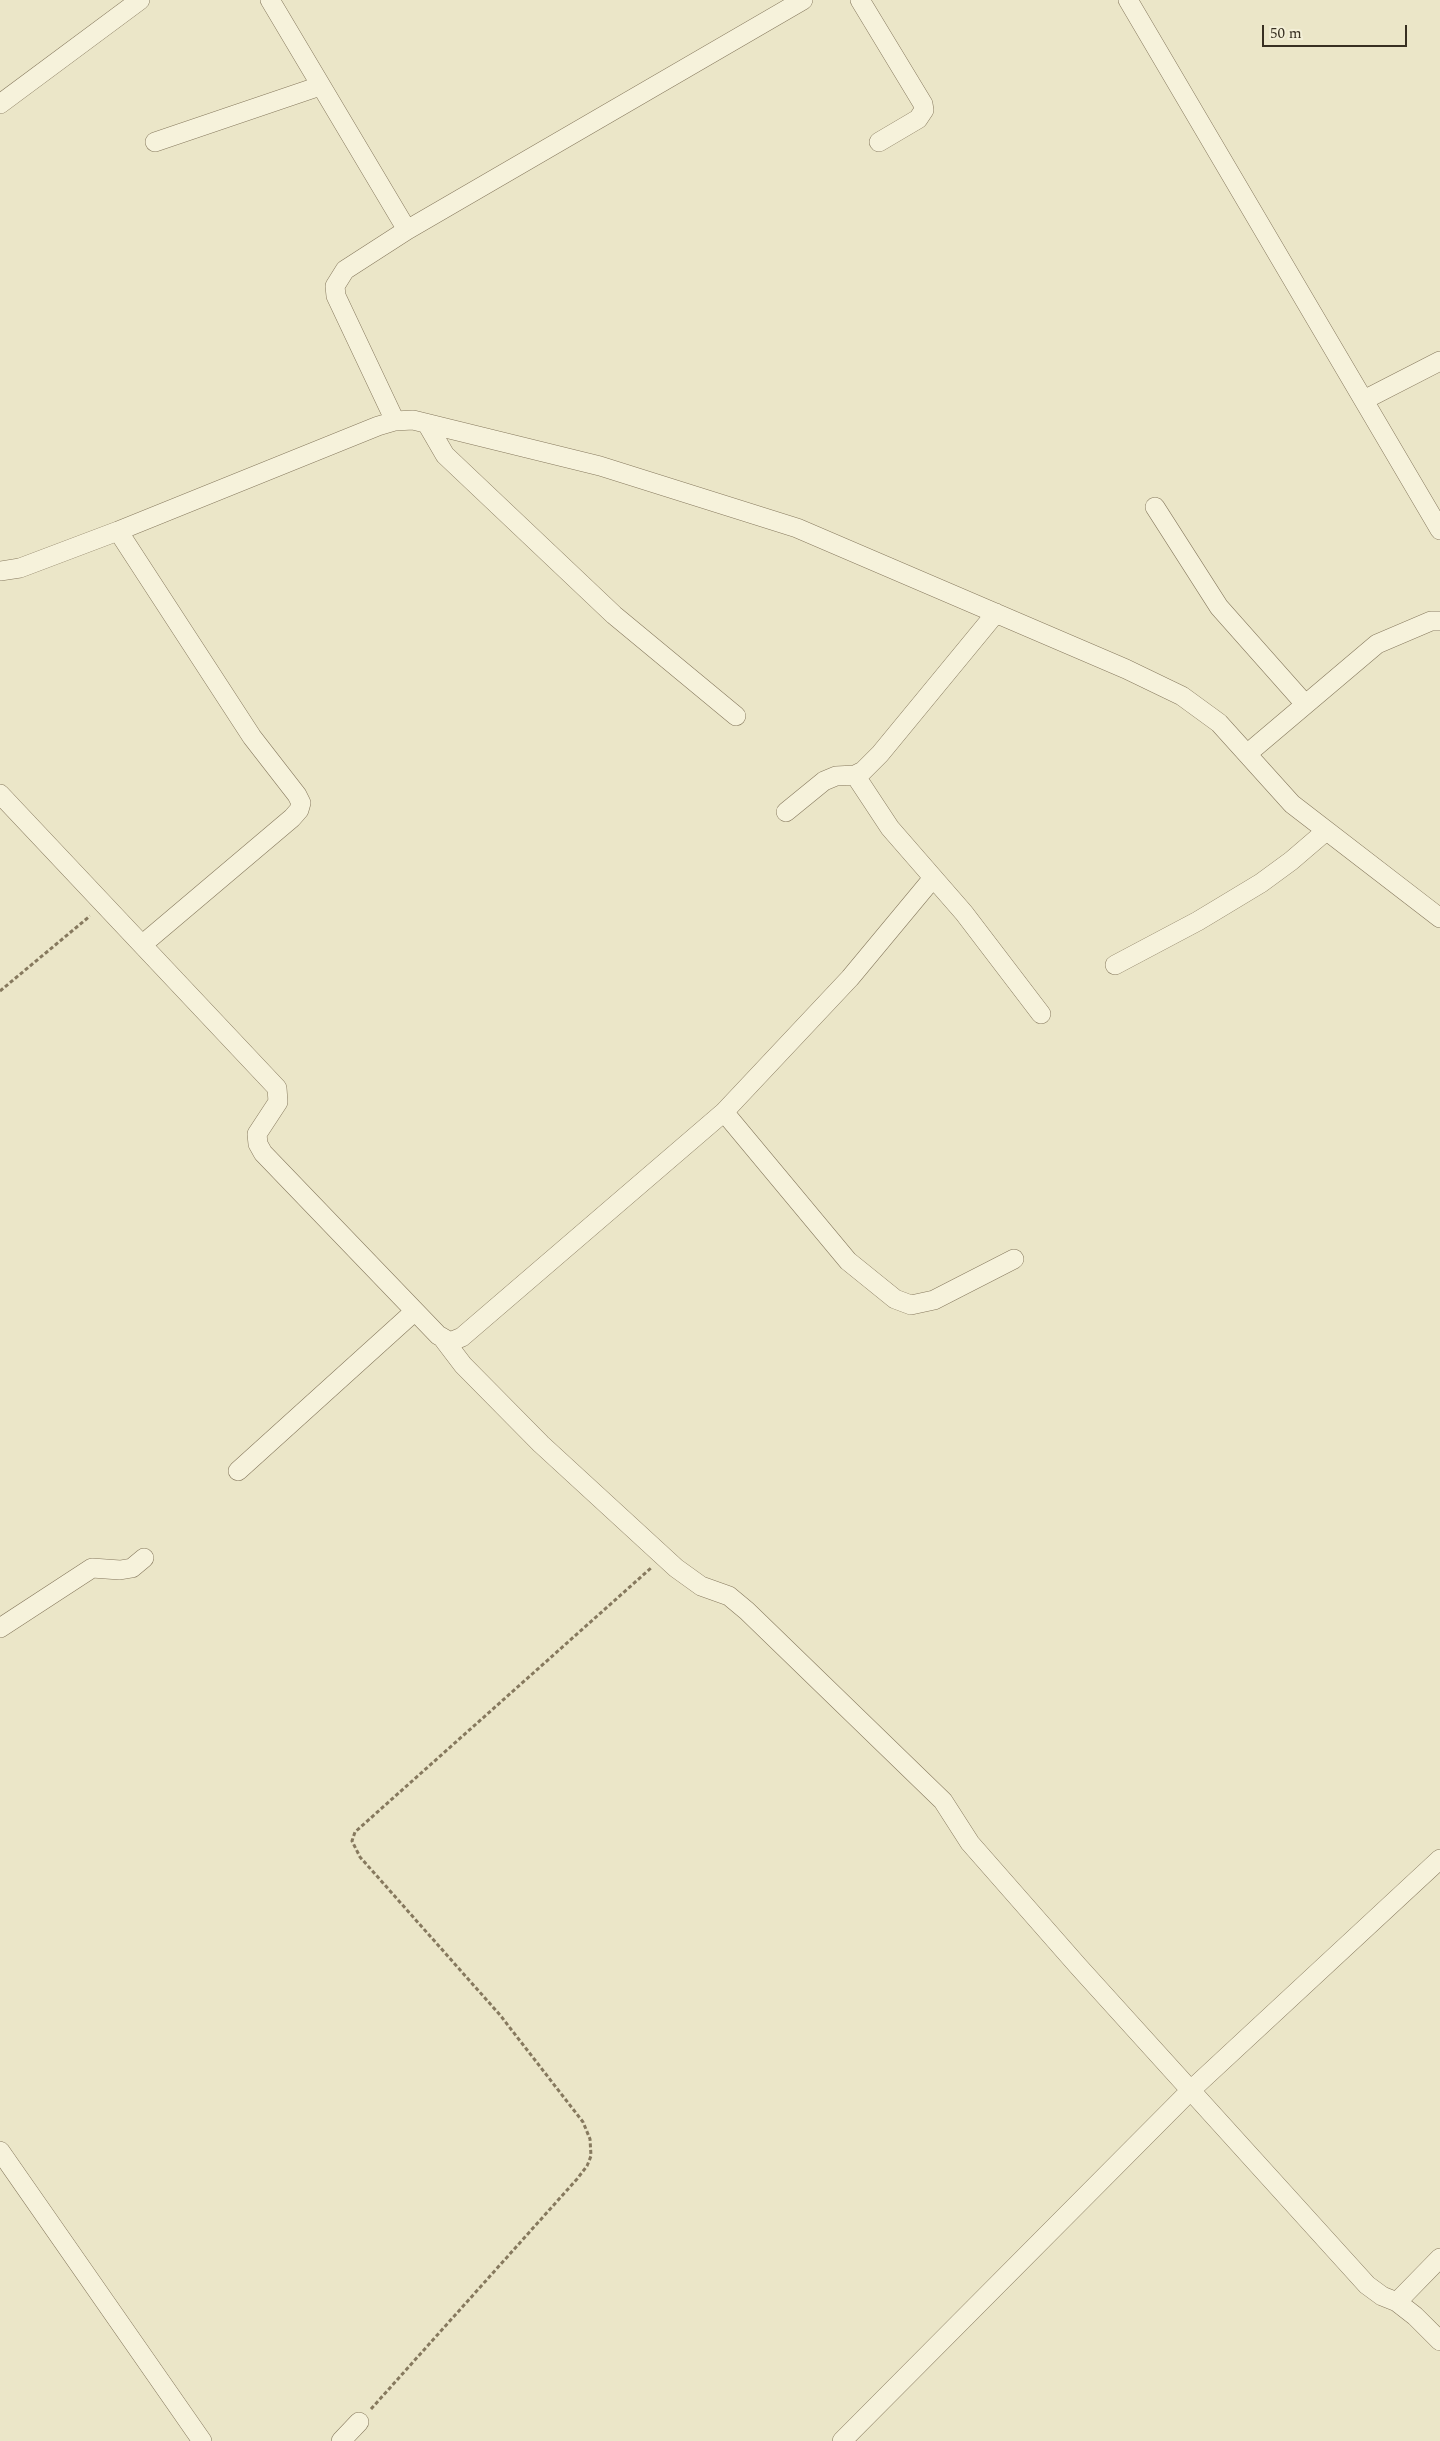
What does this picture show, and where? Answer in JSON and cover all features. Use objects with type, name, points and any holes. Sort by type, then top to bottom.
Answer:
[{"type":"street","points":[[0,104],[140,0]]},
{"type":"street","points":[[270,0],[407,230]]},
{"type":"street","points":[[395,421],[336,296],[335,286],[345,270],[407,230],[802,0]]},
{"type":"street","points":[[860,0],[923,104],[924,110],[918,120],[879,142]]},
{"type":"street","points":[[1128,0],[1440,530]]},
{"type":"street","points":[[155,142],[320,86]]},
{"type":"street","points":[[1364,400],[1440,361]]},
{"type":"street","points":[[0,572],[20,568],[118,531],[395,421],[413,420],[600,466],[797,528],[1126,669],[1182,696],[1219,722],[1292,804],[1440,918]]},
{"type":"street","points":[[427,424],[445,455],[614,615],[736,716]]},
{"type":"street","points":[[1155,508],[1219,607],[1305,704]]},
{"type":"street","points":[[118,531],[252,737],[297,795],[301,803],[299,810],[292,818],[143,944]]},
{"type":"street","points":[[786,812],[824,781],[836,776],[855,776],[880,754],[996,613]]},
{"type":"street","points":[[1247,754],[1377,644],[1431,621],[1440,621]]},
{"type":"street","points":[[855,776],[877,810],[964,913],[1041,1014]]},
{"type":"street","points":[[0,794],[277,1088],[278,1102],[257,1134],[258,1144],[263,1152],[444,1340],[454,1355],[541,1444],[691,1580],[701,1586],[729,1596],[747,1611],[943,1801],[970,1843],[1078,1966],[1367,2285],[1415,2316],[1440,2341]]},
{"type":"street","points":[[1115,965],[1198,922],[1261,883],[1291,861],[1326,831]]},
{"type":"street","points":[[444,1340],[456,1341],[462,1337],[724,1112],[850,978],[933,878]]},
{"type":"street","points":[[724,1112],[848,1261],[895,1299],[911,1305],[934,1300],[1014,1259]]},
{"type":"street","points":[[238,1471],[415,1311]]},
{"type":"street","points":[[0,1628],[92,1568],[132,1568],[144,1558]]},
{"type":"street","points":[[842,2441],[1191,2090],[1440,1859]]},
{"type":"street","points":[[0,2151],[202,2441]]},
{"type":"street","points":[[1396,2302],[1440,2258]]},
{"type":"street","points":[[341,2441],[359,2422]]},
{"type":"path","points":[[0,991],[104,904]]},
{"type":"path","points":[[359,2422],[577,2179],[587,2166],[591,2156],[590,2139],[583,2122],[500,2015],[360,1856],[352,1841],[355,1832],[663,1556]]}]
